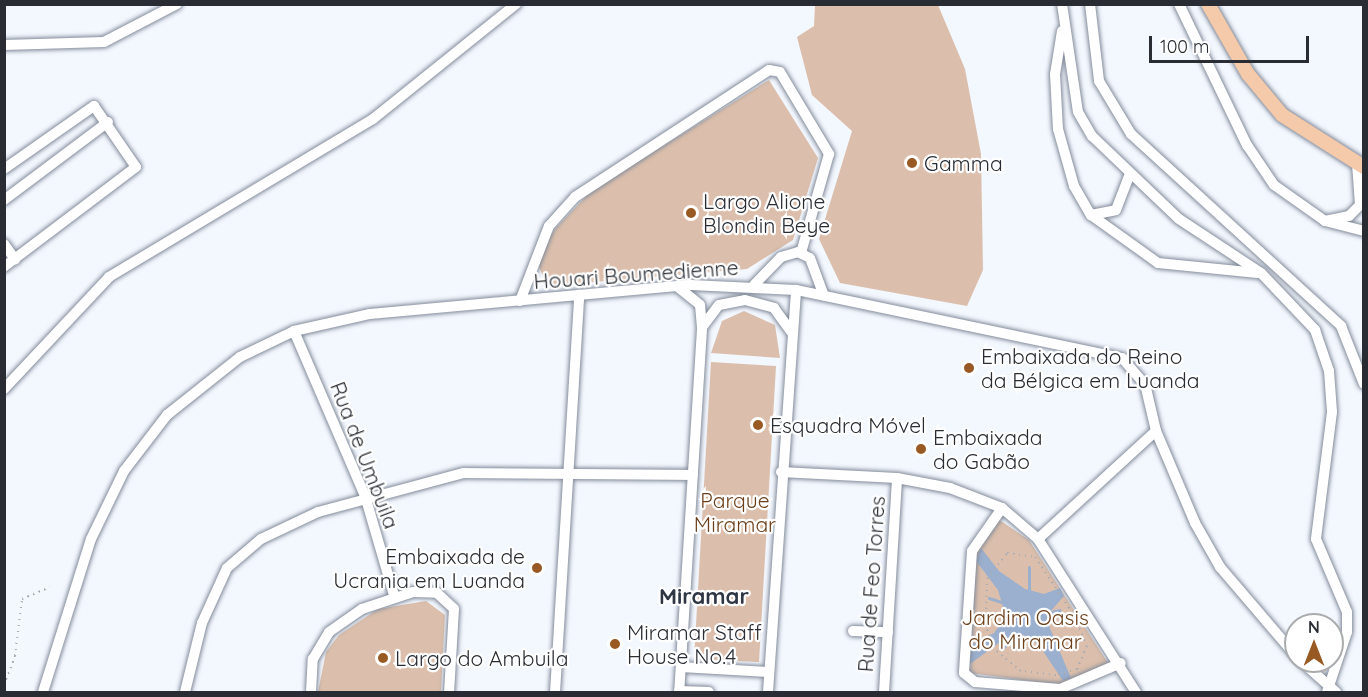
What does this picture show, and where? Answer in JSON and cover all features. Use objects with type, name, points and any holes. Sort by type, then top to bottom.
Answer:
[{"type":"main road","points":[[1209,4],[1248,74],[1282,115],[1360,165]]},
{"type":"street","points":[[4,45],[104,42],[177,4]]},
{"type":"street","points":[[4,389],[109,277],[373,119],[516,4]]},
{"type":"street","points":[[1062,4],[1078,112],[1129,176],[1187,225],[1261,273],[1315,330],[1329,371],[1332,412],[1316,539],[1347,612],[1347,632],[1330,691],[1313,673]]},
{"type":"street","points":[[1090,4],[1099,81],[1131,134],[1341,326],[1364,384]]},
{"type":"street","points":[[1179,4],[1247,145],[1274,185],[1325,221],[1364,231]]},
{"type":"street","points":[[1064,20],[1054,103],[1065,159],[1091,215],[1158,263],[1261,273]]},
{"type":"street","points":[[520,301],[549,226],[575,197],[769,70],[780,72],[829,154],[801,253]]},
{"type":"street","points":[[4,169],[89,108],[97,108],[134,159],[132,173],[4,267]]},
{"type":"street","points":[[4,200],[108,122]]},
{"type":"street","points":[[1325,221],[1349,216],[1360,205],[1360,165]]},
{"type":"street","points":[[1091,215],[1116,210],[1129,176]]},
{"type":"street","points":[[4,244],[15,259]]},
{"type":"street","points":[[754,285],[781,257],[801,253]]},
{"type":"street","points":[[801,253],[813,264],[824,296]]},
{"type":"street","name":"Houari Boumedienne","points":[[43,693],[91,539],[144,442],[207,378],[294,331],[370,314],[674,286],[754,285],[796,290],[1108,352],[1135,368],[1156,431],[1195,523],[1220,567],[1284,642]]},
{"type":"street","points":[[674,286],[692,293],[700,305],[702,329],[679,692],[709,693]]},
{"type":"street","points":[[768,693],[781,472],[796,290]]},
{"type":"street","points":[[555,693],[571,470],[579,295]]},
{"type":"street","points":[[702,329],[719,305],[745,300],[774,308],[792,334]]},
{"type":"street","name":"Rua de Umbuila","points":[[294,331],[365,496],[394,595]]},
{"type":"street","points":[[1038,539],[1156,431]]},
{"type":"street","points":[[185,693],[202,623],[227,568],[241,552],[318,512],[365,496],[464,472],[571,470],[693,475]]},
{"type":"street","points":[[781,472],[897,478],[950,488],[1002,508],[1038,539],[1121,663],[1136,693]]},
{"type":"street","name":"Rua de Feo Torres","points":[[884,693],[897,478]]},
{"type":"street","points":[[1002,508],[972,551],[964,673],[975,682],[1060,689],[1121,663]]},
{"type":"street","points":[[311,693],[313,659],[328,632],[394,595],[437,593],[448,599],[454,609],[449,693]]},
{"type":"street","points":[[853,631],[888,632]]},
{"type":"street","points":[[681,667],[768,672]]},
{"type":"path","points":[[1057,588],[1041,563],[1027,554],[1007,553],[994,564],[988,576],[988,636],[993,648],[1021,671],[1056,675],[1071,672],[1083,662],[1087,646],[1063,598]]},
{"type":"path","points":[[4,685],[15,656],[22,599],[50,586]]},
{"type":"green space","name":"Gamma","points":[[815,5],[938,5],[965,69],[981,154],[983,270],[967,306],[840,283],[819,239],[852,131],[812,95],[797,37],[814,26]]},
{"type":"green space","points":[[769,80],[818,158],[793,240],[747,269],[547,286],[536,260],[555,229],[591,191]]},
{"type":"green space","points":[[744,311],[775,325],[780,358],[711,353],[722,321]]},
{"type":"green space","name":"Parque Miramar","points":[[711,362],[776,366],[759,662],[694,659]]},
{"type":"green space","name":"Jardim Oasis do Miramar","points":[[998,519],[1029,540],[1108,663],[1060,685],[970,673],[977,546]]},
{"type":"green space","points":[[426,601],[445,615],[441,692],[318,692],[326,652],[339,635],[378,609]]},
{"type":"water","points":[[981,548],[999,571],[1025,589],[1044,594],[1060,588],[1064,596],[1050,612],[1049,626],[1071,678],[1063,681],[1039,645],[1023,635],[1000,642],[970,664],[971,645],[994,633],[1006,617],[998,590],[976,561]]},
{"type":"waterway","points":[[1029,567],[1029,592]]},
{"type":"waterway","points":[[989,598],[1007,604]]},
{"type":"waterway","points":[[1047,613],[1060,610]]},
{"type":"waterway","points":[[1004,647],[1011,636]]},
{"type":"waterway","points":[[1053,641],[1060,648]]},
{"type":"place","name":"Gamma","points":[[912,163]]},
{"type":"place","name":"Largo Alione Blondin Beye","points":[[691,213]]},
{"type":"place","name":"Embaixada do Reino da Bélgica em Luanda","points":[[969,368]]},
{"type":"place","name":"Esquadra Móvel","points":[[758,425]]},
{"type":"place","name":"Embaixada do Gabão","points":[[921,449]]},
{"type":"place","name":"Embaixada de Ucrania em Luanda","points":[[537,568]]},
{"type":"place","name":"Miramar Staff House No.4","points":[[615,644]]},
{"type":"place","name":"Largo do Ambuila","points":[[383,658]]},
{"type":"district","name":"Miramar","points":[[704,597]]}]
